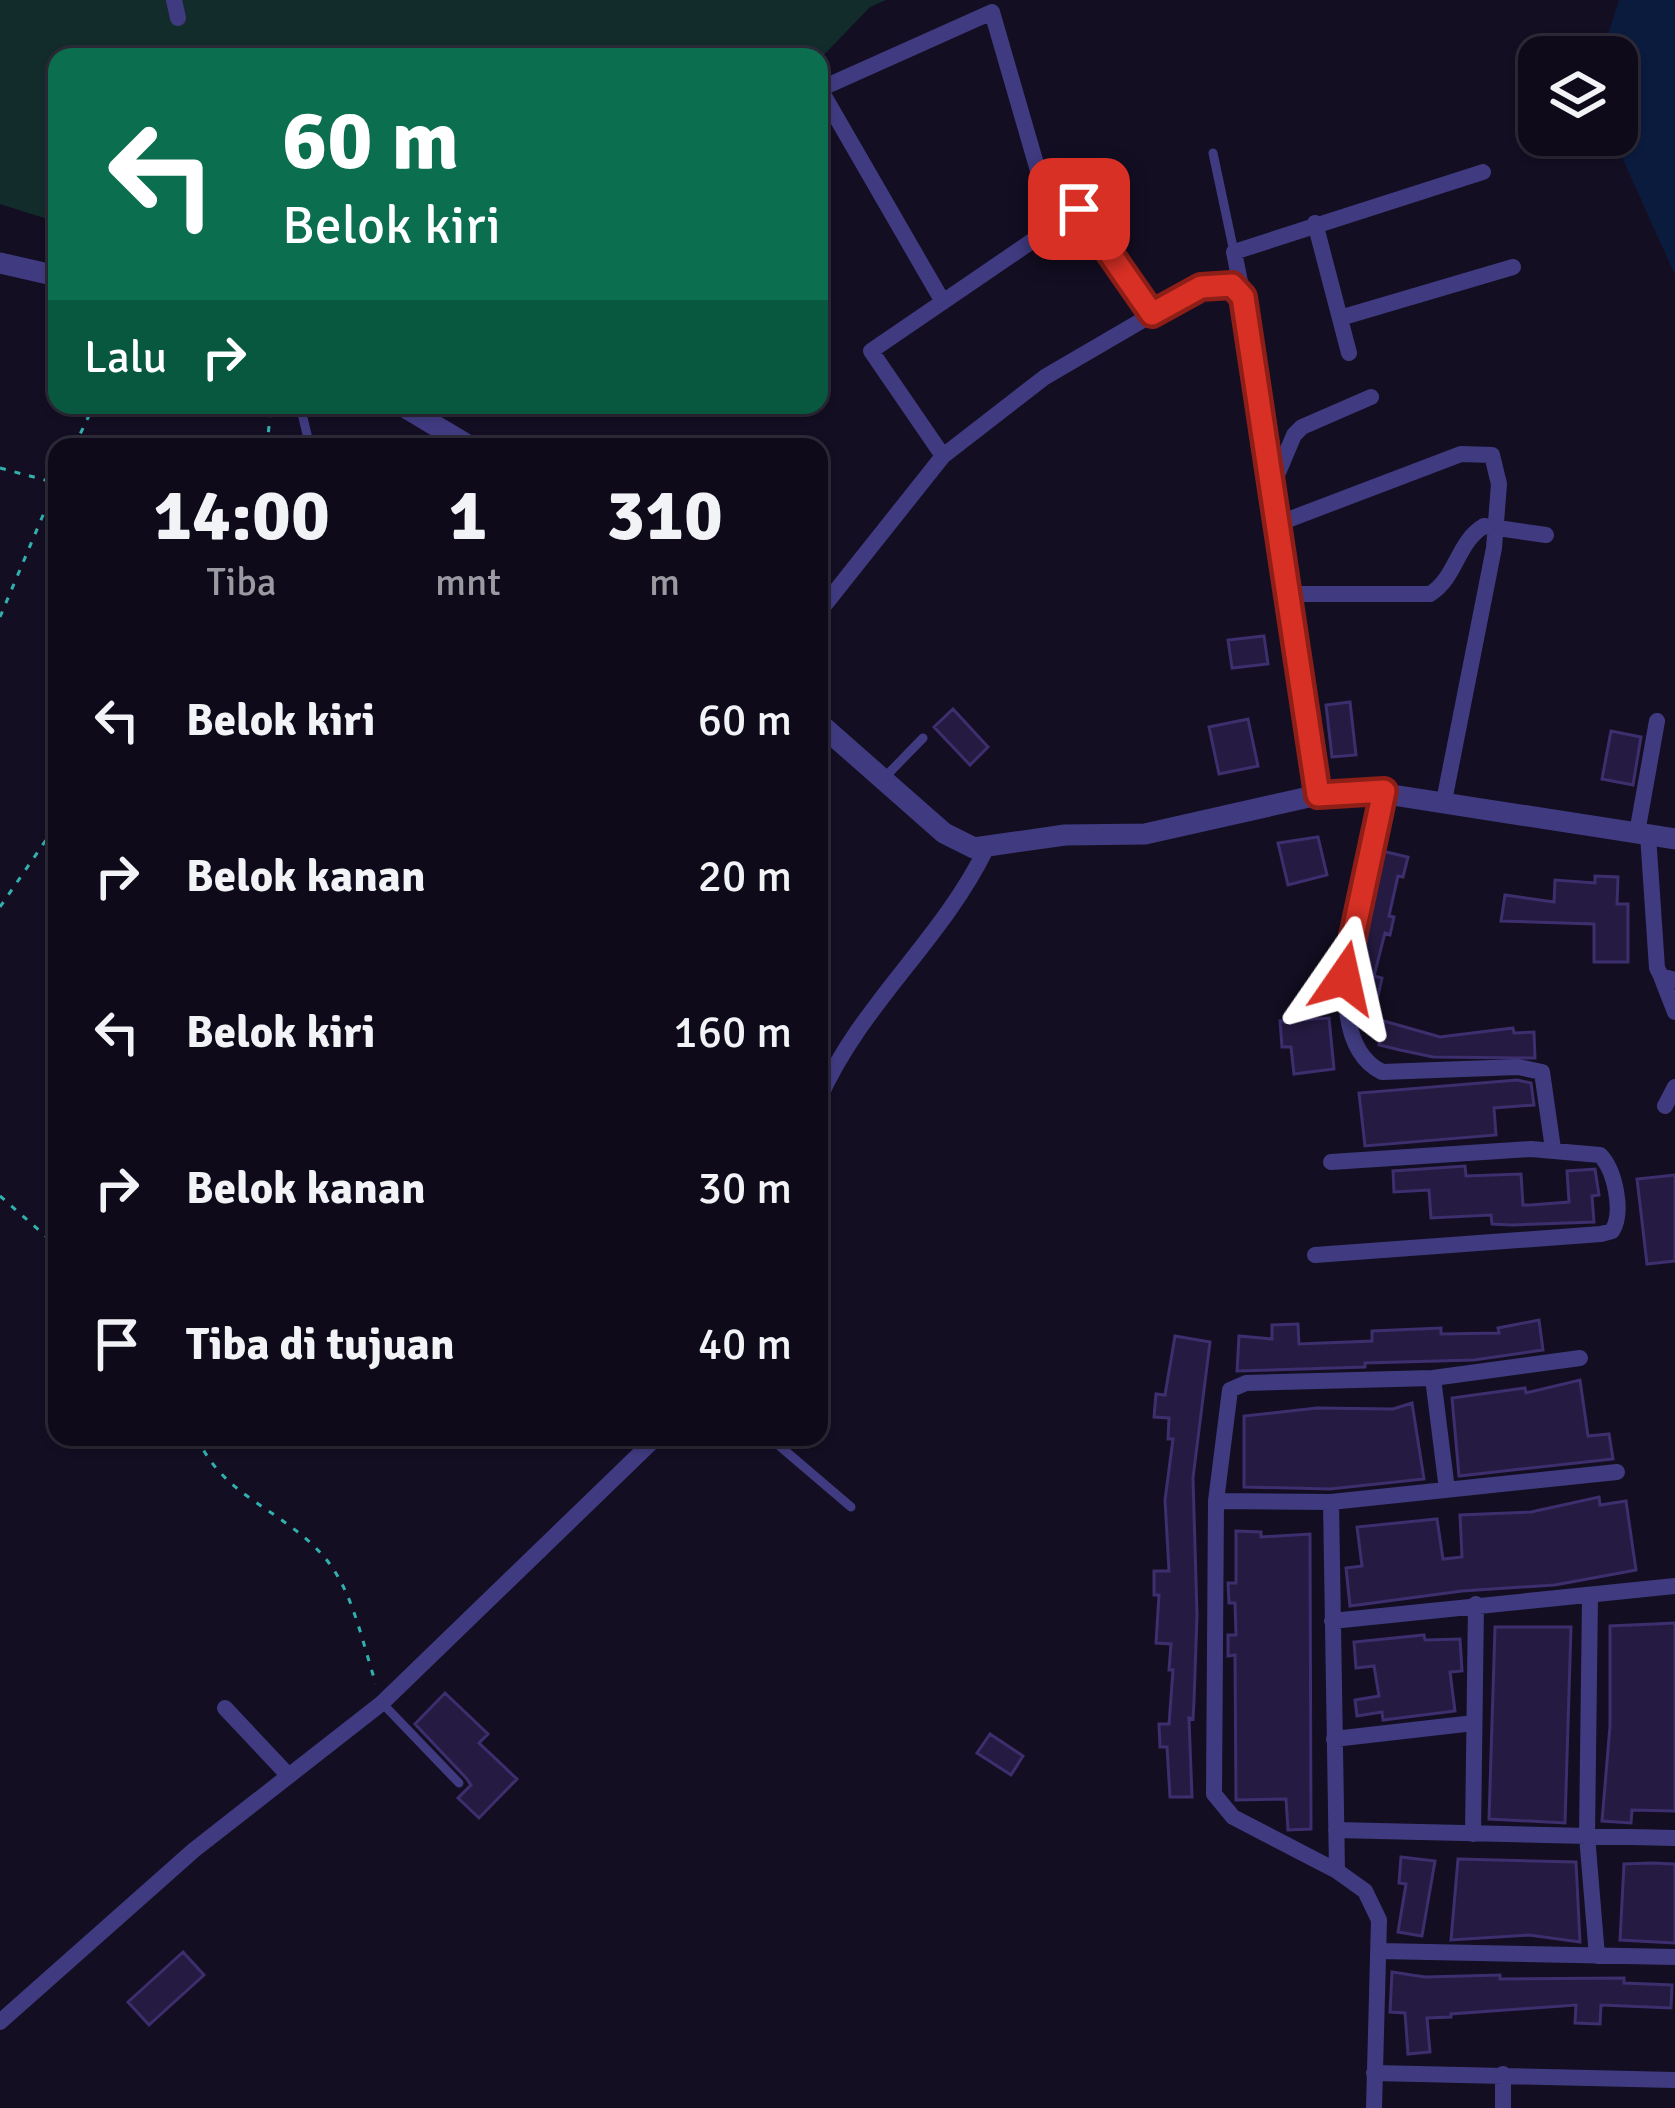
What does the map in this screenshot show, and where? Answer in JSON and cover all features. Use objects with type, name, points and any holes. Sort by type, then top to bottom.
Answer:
[{"type":"street","points":[[828,85],[992,12],[1054,226]]},
{"type":"street","points":[[828,103],[943,302]]},
{"type":"street","points":[[1318,795],[1254,351],[1234,252],[1483,172]]},
{"type":"street","points":[[943,456],[871,351],[1079,209],[1152,314]]},
{"type":"street","points":[[1315,223],[1349,353]]},
{"type":"street","points":[[0,263],[48,274]]},
{"type":"street","points":[[1340,318],[1513,268]]},
{"type":"street","points":[[828,601],[943,456],[1027,389],[1201,287],[1220,284],[1239,290]]},
{"type":"street","points":[[1271,487],[1294,435],[1371,397]]},
{"type":"street","points":[[416,414],[456,438]]},
{"type":"street","points":[[1277,524],[1475,452],[1492,455],[1496,526],[1444,801]]},
{"type":"street","points":[[1287,594],[1430,594],[1448,578],[1474,532],[1496,526],[1546,535]]},
{"type":"street","points":[[1657,721],[1642,834],[1675,1012]]},
{"type":"street","points":[[828,730],[944,833],[960,844],[986,849],[1065,835],[1145,834],[1318,795],[1384,791],[1675,839]]},
{"type":"street","points":[[1384,791],[1344,978],[1347,1020],[1358,1053],[1382,1072],[1499,1067],[1542,1072],[1553,1149]]},
{"type":"street","points":[[828,1083],[855,1033],[960,901],[986,849]]},
{"type":"street","points":[[1665,1106],[1675,1087]]},
{"type":"street","points":[[1315,1255],[1612,1232],[1618,1210],[1606,1160],[1600,1155],[1553,1149],[1331,1162]]},
{"type":"street","points":[[1374,2108],[1380,1951],[1376,1906],[1366,1891],[1337,1871],[1233,1817],[1214,1794],[1216,1502],[1226,1400],[1234,1385],[1433,1378],[1580,1358]]},
{"type":"street","points":[[1433,1378],[1447,1490]]},
{"type":"street","points":[[0,2022],[194,1850],[382,1703],[648,1446]]},
{"type":"street","points":[[1216,1502],[1331,1502],[1617,1472]]},
{"type":"street","points":[[1331,1502],[1337,1871]]},
{"type":"street","points":[[1332,1621],[1675,1586]]},
{"type":"street","points":[[1590,1597],[1587,1836],[1597,1955]]},
{"type":"street","points":[[1473,1834],[1476,1604]]},
{"type":"street","points":[[225,1708],[289,1776]]},
{"type":"street","points":[[1334,1739],[1474,1723]]},
{"type":"street","points":[[1336,1830],[1675,1838]]},
{"type":"street","points":[[1380,1951],[1675,1958]]},
{"type":"street","points":[[1374,2073],[1675,2080]]},
{"type":"street","points":[[1503,2074],[1503,2108]]},
{"type":"lane","points":[[1213,153],[1234,252]]},
{"type":"lane","points":[[885,778],[923,738]]},
{"type":"lane","points":[[780,1446],[851,1507]]},
{"type":"lane","points":[[382,1703],[459,1783]]},
{"type":"path","points":[[0,468],[48,481]]},
{"type":"path","points":[[0,617],[48,504]]},
{"type":"path","points":[[0,908],[48,837]]},
{"type":"path","points":[[0,1196],[48,1238]]},
{"type":"path","points":[[203,1446],[227,1484],[284,1518],[330,1564],[348,1598],[382,1703]]},
{"type":"green space","points":[[0,0],[886,0],[870,7],[828,51],[48,48],[48,219],[0,204]]},
{"type":"water","points":[[1619,0],[1675,0],[1675,275],[1621,156],[1638,156],[1638,36],[1608,36]]},
{"type":"building","points":[[1264,636],[1268,664],[1232,668],[1228,640]]},
{"type":"building","points":[[1350,702],[1356,755],[1332,757],[1326,705]]},
{"type":"building","points":[[953,709],[988,747],[970,765],[934,727]]},
{"type":"building","points":[[1248,719],[1258,766],[1219,774],[1209,727]]},
{"type":"building","points":[[1611,731],[1641,737],[1633,785],[1602,779]]},
{"type":"building","points":[[1318,837],[1327,875],[1288,885],[1278,843]]},
{"type":"building","points":[[1382,851],[1408,857],[1403,877],[1398,876],[1390,935],[1385,933],[1374,976],[1382,978],[1374,1014],[1361,1011],[1359,984]]},
{"type":"building","points":[[1595,876],[1618,877],[1617,904],[1628,904],[1628,962],[1594,962],[1594,924],[1501,921],[1505,895],[1554,902],[1555,880],[1595,883]]},
{"type":"building","points":[[1329,1018],[1334,1069],[1294,1074],[1291,1047],[1282,1047],[1280,1021]]},
{"type":"building","points":[[1384,1021],[1440,1037],[1513,1028],[1514,1033],[1534,1032],[1535,1058],[1433,1057],[1379,1045]]},
{"type":"building","points":[[1517,1080],[1531,1083],[1534,1105],[1494,1108],[1496,1135],[1365,1146],[1359,1093]]},
{"type":"building","points":[[1465,1166],[1466,1176],[1521,1174],[1523,1205],[1569,1202],[1567,1171],[1595,1169],[1599,1195],[1592,1196],[1594,1222],[1512,1225],[1492,1224],[1491,1215],[1431,1218],[1429,1190],[1394,1192],[1393,1171]]},
{"type":"building","points":[[1675,1175],[1675,1261],[1647,1264],[1637,1179]]},
{"type":"building","points":[[1539,1320],[1543,1350],[1474,1360],[1237,1371],[1239,1336],[1272,1339],[1272,1325],[1298,1324],[1299,1344],[1372,1341],[1372,1331],[1441,1328],[1441,1334],[1499,1333],[1498,1328]]},
{"type":"building","points":[[1175,1336],[1210,1342],[1193,1478],[1197,1615],[1193,1719],[1189,1718],[1192,1797],[1170,1797],[1167,1747],[1160,1747],[1159,1724],[1169,1724],[1173,1670],[1169,1670],[1171,1644],[1156,1643],[1159,1595],[1154,1595],[1154,1571],[1169,1571],[1165,1500],[1173,1439],[1168,1439],[1169,1418],[1154,1417],[1156,1394],[1165,1395]]},
{"type":"building","points":[[1580,1380],[1588,1436],[1609,1434],[1613,1459],[1459,1476],[1452,1398],[1525,1388],[1526,1393]]},
{"type":"building","points":[[1412,1403],[1424,1479],[1330,1489],[1244,1487],[1244,1416],[1317,1408],[1393,1409]]},
{"type":"building","points":[[1599,1497],[1600,1505],[1626,1501],[1636,1570],[1555,1585],[1350,1606],[1346,1568],[1362,1566],[1357,1527],[1437,1519],[1443,1559],[1462,1557],[1460,1515],[1531,1512]]},
{"type":"building","points":[[1236,1531],[1261,1532],[1261,1537],[1310,1534],[1311,1829],[1288,1830],[1286,1799],[1236,1800],[1235,1655],[1228,1656],[1228,1635],[1236,1635],[1235,1603],[1229,1603],[1228,1583],[1236,1583]]},
{"type":"building","points":[[1675,1623],[1675,1811],[1632,1810],[1631,1823],[1602,1821],[1610,1726],[1610,1626]]},
{"type":"building","points":[[1495,1627],[1571,1627],[1565,1823],[1489,1819]]},
{"type":"building","points":[[1424,1635],[1425,1640],[1460,1639],[1462,1671],[1450,1672],[1455,1711],[1383,1720],[1382,1712],[1357,1716],[1355,1700],[1379,1696],[1374,1666],[1356,1668],[1354,1642]]},
{"type":"building","points":[[445,1693],[488,1734],[479,1743],[517,1779],[479,1818],[458,1798],[471,1785],[415,1724]]},
{"type":"building","points":[[990,1734],[1023,1756],[1011,1775],[977,1753]]},
{"type":"building","points":[[1401,1857],[1435,1861],[1422,1936],[1398,1932],[1406,1884],[1399,1883]]},
{"type":"building","points":[[1458,1859],[1576,1862],[1580,1942],[1529,1935],[1451,1940]]},
{"type":"building","points":[[1624,1864],[1675,1864],[1675,1943],[1620,1940]]},
{"type":"building","points":[[183,1952],[204,1975],[149,2025],[128,2002]]},
{"type":"building","points":[[1392,1972],[1425,1977],[1500,1975],[1500,1979],[1624,1978],[1624,1983],[1672,1985],[1671,2008],[1601,2005],[1600,2024],[1575,2023],[1576,2005],[1427,2018],[1430,2052],[1408,2054],[1405,2013],[1390,2012]]},
{"type":"route","points":[[1079,209],[1152,314],[1211,285],[1232,285],[1243,297],[1318,795],[1384,791],[1344,978]]}]
